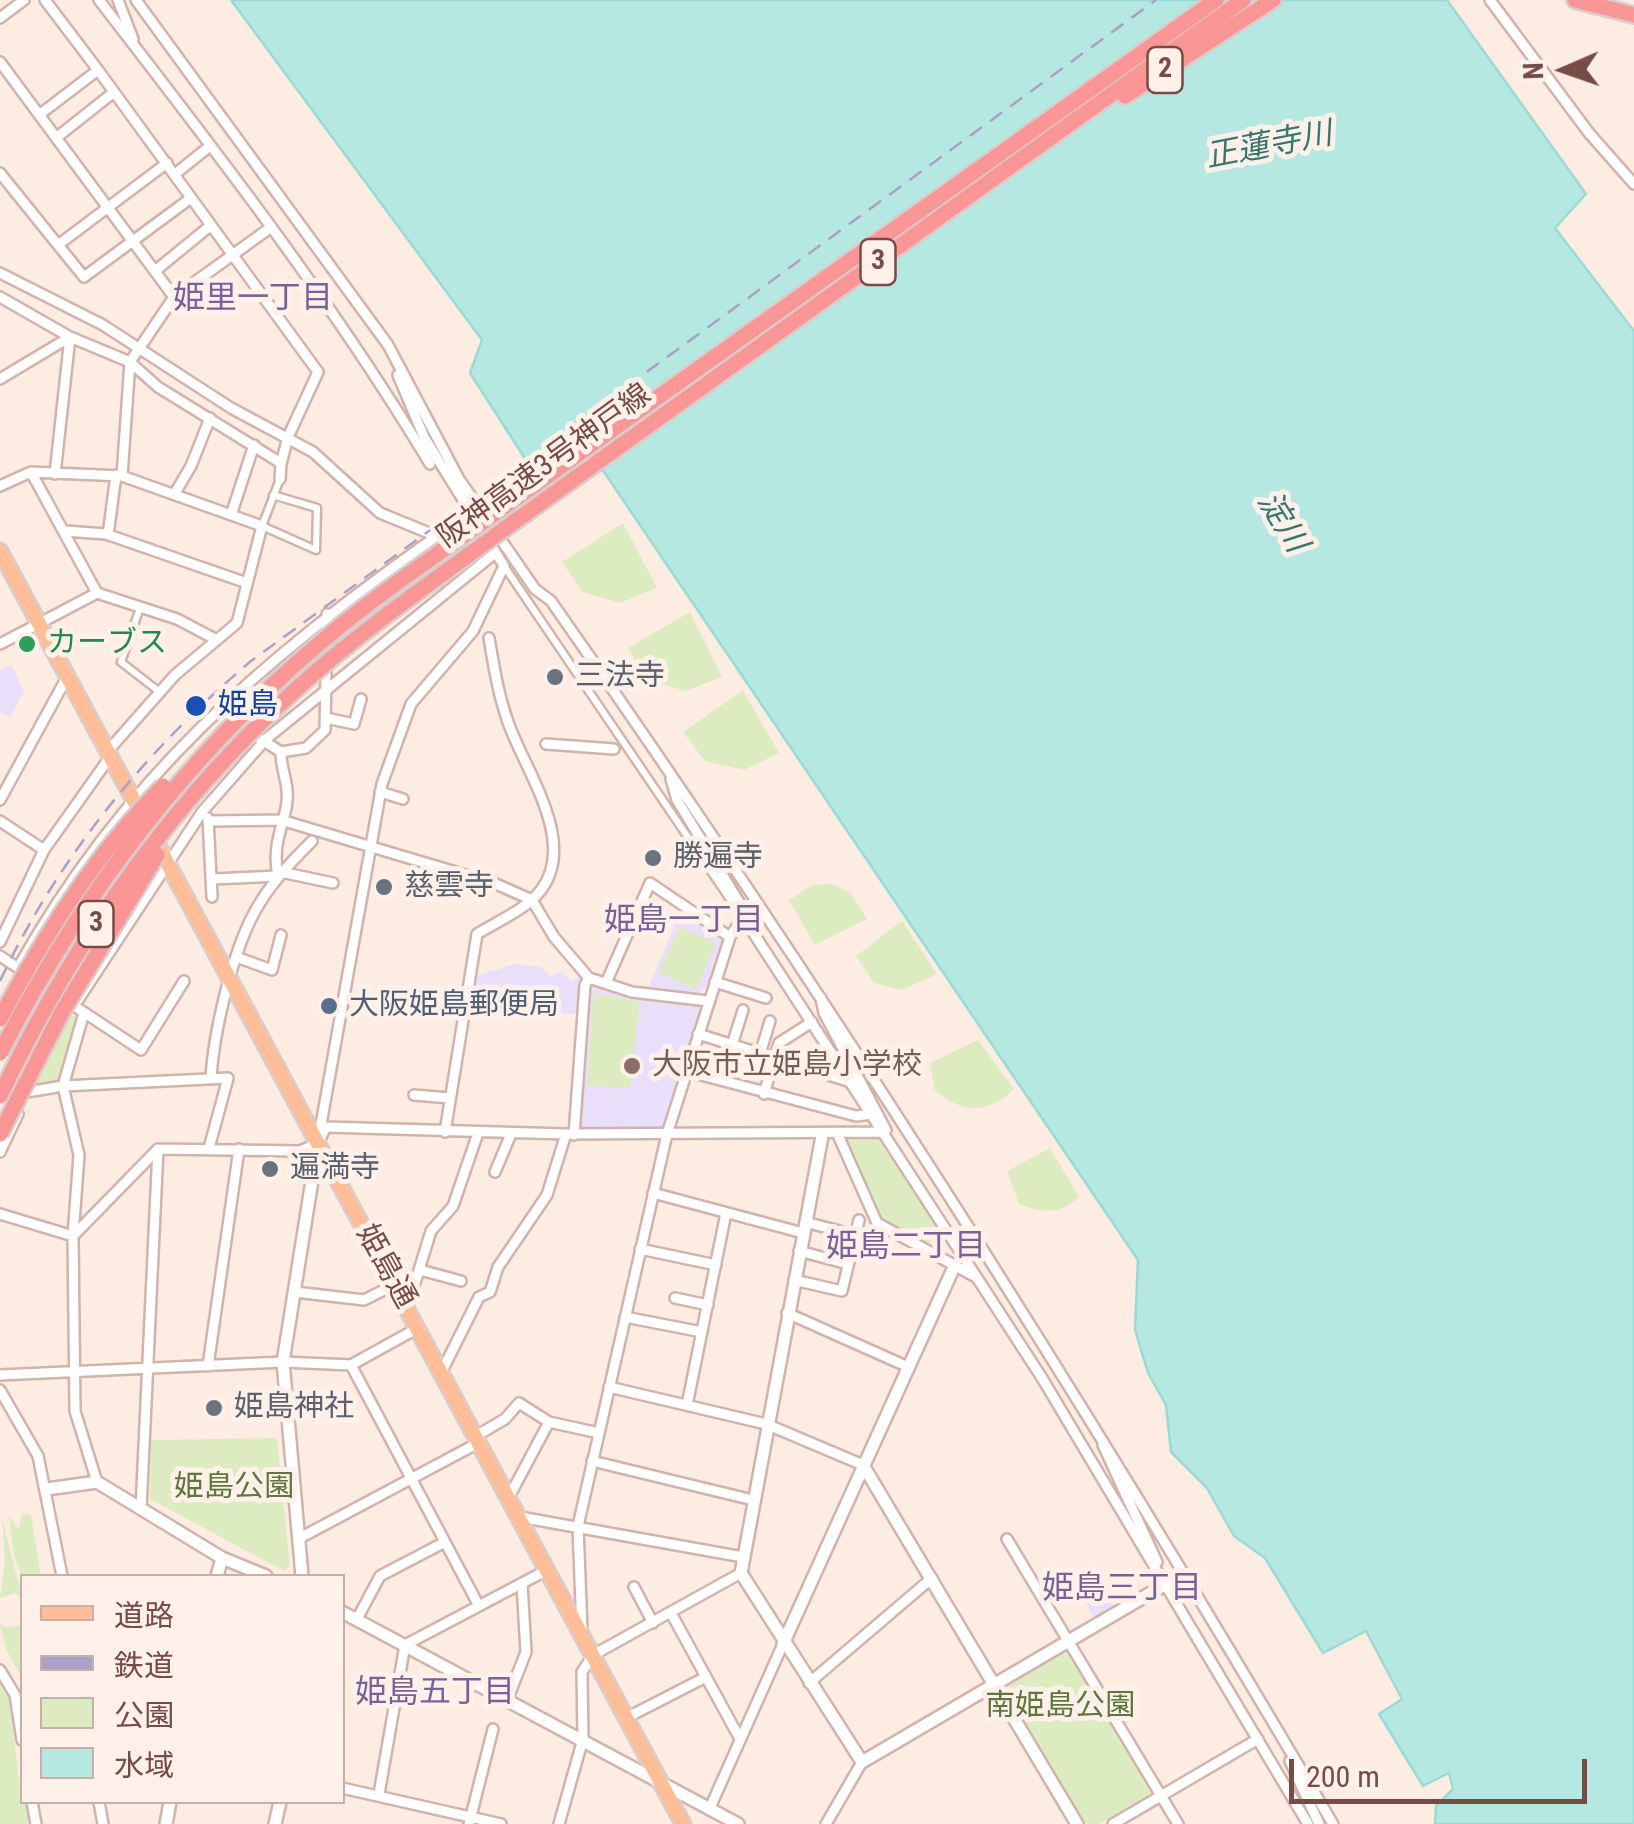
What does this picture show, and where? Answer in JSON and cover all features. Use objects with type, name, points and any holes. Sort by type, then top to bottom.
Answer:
[{"type":"highway","name":"2","points":[[1178,26],[1206,0]]},
{"type":"highway","name":"阪神高速3号神戸線","points":[[0,1053],[83,908],[161,801],[241,716],[323,640],[1216,0]]},
{"type":"highway","name":"阪神高速3号神戸線","points":[[0,1096],[64,975],[98,921],[216,769],[292,693],[381,620],[1242,0]]},
{"type":"highway","name":"2","points":[[1055,136],[1103,110],[1273,0]]},
{"type":"highway","points":[[1575,0],[1634,14]]},
{"type":"highway","name":"3","points":[[0,1019],[52,928],[118,832],[278,674],[323,640]]},
{"type":"highway","name":"3","points":[[0,1134],[88,966],[138,882],[216,769]]},
{"type":"main road","name":"姫島通","points":[[0,552],[684,1824]]},
{"type":"street","points":[[0,18],[24,0]]},
{"type":"street","points":[[0,942],[44,850],[109,755],[161,693],[215,639],[237,623],[262,526],[280,479],[288,437],[318,372],[46,0]]},
{"type":"street","points":[[100,0],[270,228],[430,464]]},
{"type":"street","points":[[118,0],[137,49]]},
{"type":"street","points":[[136,0],[388,346],[459,479],[504,548],[535,589],[550,601],[820,991],[1100,1432],[1333,1824]]},
{"type":"street","points":[[1490,0],[1588,133],[1634,184]]},
{"type":"street","points":[[0,62],[4,74],[40,115],[174,297]]},
{"type":"street","points":[[40,115],[98,70]]},
{"type":"street","points":[[56,138],[114,92]]},
{"type":"street","points":[[175,174],[210,146]]},
{"type":"street","points":[[58,244],[167,164]]},
{"type":"street","points":[[0,173],[4,185],[84,277],[191,198]]},
{"type":"street","points":[[155,271],[210,226]]},
{"type":"street","points":[[108,535],[119,475],[130,362],[174,297],[270,228]]},
{"type":"street","points":[[0,273],[141,348],[231,408],[313,452],[380,513],[470,550],[495,553]]},
{"type":"street","points":[[0,297],[70,337],[130,362],[158,386],[281,464]]},
{"type":"street","points":[[0,379],[70,337]]},
{"type":"street","points":[[55,474],[70,337]]},
{"type":"street","points":[[388,346],[424,437],[495,553],[742,917],[979,1279],[1308,1824]]},
{"type":"street","points":[[174,493],[191,466],[210,418]]},
{"type":"street","points":[[231,515],[254,445]]},
{"type":"street","points":[[31,472],[96,593],[215,639]]},
{"type":"street","points":[[0,486],[31,472],[119,475],[262,526],[316,550],[317,508],[273,495]]},
{"type":"street","points":[[66,531],[108,535],[247,582]]},
{"type":"street","points":[[18,968],[78,868],[132,797],[213,715],[327,614],[436,536]]},
{"type":"street","points":[[0,1152],[66,1012],[74,1006],[202,812],[266,739],[495,553]]},
{"type":"street","points":[[302,1574],[283,1362],[368,844],[380,792],[411,704],[473,631],[504,566]]},
{"type":"street","points":[[0,644],[96,593]]},
{"type":"street","points":[[140,608],[120,662],[161,693]]},
{"type":"street","points":[[281,752],[314,744],[325,730],[327,614]]},
{"type":"street","points":[[445,1132],[477,934],[532,900],[551,868],[550,830],[496,685],[489,638]]},
{"type":"street","points":[[0,800],[66,678]]},
{"type":"street","points":[[326,718],[354,724],[361,700]]},
{"type":"street","points":[[213,715],[266,739],[281,752],[281,777],[287,790],[273,852],[279,874]]},
{"type":"street","points":[[546,744],[614,750]]},
{"type":"street","points":[[582,1633],[578,1526],[592,1461],[667,1134],[708,1000],[730,937],[742,917],[742,906],[677,800],[667,767]]},
{"type":"street","points":[[380,792],[403,799]]},
{"type":"street","points":[[202,812],[211,821],[212,897]]},
{"type":"street","points":[[211,821],[281,820],[496,884],[532,900],[554,937],[589,978],[632,992],[708,1000]]},
{"type":"street","points":[[0,821],[44,850]]},
{"type":"street","points":[[211,1077],[231,983],[252,916],[279,874],[312,841]]},
{"type":"street","points":[[214,879],[279,874],[333,883]]},
{"type":"street","points":[[606,984],[650,883],[730,937]]},
{"type":"street","points":[[239,958],[272,970],[281,935]]},
{"type":"street","points":[[0,956],[141,1050],[184,981]]},
{"type":"street","points":[[442,1371],[479,1297],[490,1292],[497,1269],[548,1195],[570,1134],[585,985],[589,978]]},
{"type":"street","points":[[716,982],[766,998]]},
{"type":"street","points":[[820,991],[824,1013],[880,1112],[887,1129],[884,1132]]},
{"type":"street","points":[[732,1045],[743,1010]]},
{"type":"street","points":[[84,1013],[64,1086],[79,1155],[73,1236],[75,1412],[98,1482],[222,1558],[261,1574]]},
{"type":"street","points":[[760,1054],[770,1021]]},
{"type":"street","points":[[764,1094],[779,1044],[812,1022]]},
{"type":"street","points":[[698,1034],[851,1082]]},
{"type":"street","points":[[686,1070],[856,1116],[872,1114]]},
{"type":"street","points":[[27,1092],[64,1086],[228,1078],[209,1148]]},
{"type":"street","points":[[414,1095],[450,1098]]},
{"type":"street","points":[[73,1236],[158,1149],[300,1151],[318,1143],[326,1126],[512,1134],[822,1136],[884,1132]]},
{"type":"street","points":[[408,1308],[431,1231],[453,1206],[478,1133]]},
{"type":"street","points":[[495,1172],[512,1134]]},
{"type":"street","points":[[838,1135],[877,1223],[979,1279]]},
{"type":"street","points":[[822,1136],[741,1574],[862,1762]]},
{"type":"street","points":[[141,1509],[158,1149]]},
{"type":"street","points":[[208,1366],[239,1149]]},
{"type":"street","points":[[653,1192],[726,1213],[856,1235]]},
{"type":"street","points":[[687,1405],[726,1213]]},
{"type":"street","points":[[0,1214],[73,1236]]},
{"type":"street","points":[[794,1280],[842,1290],[859,1220]]},
{"type":"street","points":[[640,1249],[716,1265]]},
{"type":"street","points":[[799,1252],[848,1264]]},
{"type":"street","points":[[709,1810],[906,1366],[954,1267]]},
{"type":"street","points":[[420,1270],[460,1281]]},
{"type":"street","points":[[296,1292],[364,1300],[394,1285]]},
{"type":"street","points":[[675,1298],[708,1304]]},
{"type":"street","points":[[787,1313],[906,1366]]},
{"type":"street","points":[[625,1317],[702,1332]]},
{"type":"street","points":[[0,1375],[283,1362],[352,1365],[418,1328]]},
{"type":"street","points":[[352,1365],[479,1606]]},
{"type":"street","points":[[609,1387],[766,1424],[863,1465],[1077,1824]]},
{"type":"street","points":[[0,1390],[25,1427],[47,1490],[62,1574]]},
{"type":"street","points":[[298,1539],[478,1439],[519,1403],[549,1422],[599,1433]]},
{"type":"street","points":[[509,1497],[549,1422]]},
{"type":"street","points":[[1100,1432],[1166,1584]]},
{"type":"street","points":[[592,1461],[753,1500]]},
{"type":"street","points":[[47,1490],[98,1482]]},
{"type":"street","points":[[520,1518],[744,1557]]},
{"type":"street","points":[[1007,1539],[1178,1824]]},
{"type":"street","points":[[357,1620],[380,1576],[444,1542]]},
{"type":"street","points":[[218,1574],[222,1558]]},
{"type":"street","points":[[405,1645],[548,1570]]},
{"type":"street","points":[[559,1824],[582,1738],[582,1672],[593,1655],[741,1574]]},
{"type":"street","points":[[808,1683],[932,1578]]},
{"type":"street","points":[[508,1698],[526,1652],[522,1584]]},
{"type":"street","points":[[826,1824],[862,1762],[1166,1584]]},
{"type":"street","points":[[634,1587],[652,1623]]},
{"type":"street","points":[[671,1613],[740,1739]]},
{"type":"street","points":[[345,1614],[738,1824]]},
{"type":"street","points":[[379,1794],[405,1645]]},
{"type":"street","points":[[0,1670],[15,1695],[20,1727]]},
{"type":"street","points":[[626,1718],[706,1677]]},
{"type":"street","points":[[470,1820],[493,1729]]},
{"type":"street","points":[[1280,1735],[1319,1824]]},
{"type":"street","points":[[1114,1824],[1258,1738]]},
{"type":"street","points":[[345,1788],[501,1824]]},
{"type":"shaded area","points":[[11,665],[24,691],[10,717],[0,712],[0,670]]},
{"type":"shaded area","points":[[681,911],[724,942],[707,986],[699,993],[648,988]]},
{"type":"shaded area","points":[[516,964],[541,967],[550,976],[562,972],[571,981],[580,976],[577,1014],[512,1009],[513,998],[471,994],[472,977]]},
{"type":"shaded area","name":"大阪市立姫島小学校","points":[[591,985],[702,1007],[661,1128],[581,1129],[577,1125]]},
{"type":"shaded area","points":[[1094,1570],[1115,1607],[1095,1619],[1073,1582]]},
{"type":"green space","points":[[623,523],[657,588],[620,603],[582,592],[562,562]]},
{"type":"green space","points":[[690,612],[722,677],[685,691],[647,679],[628,648]]},
{"type":"green space","points":[[743,690],[779,753],[744,770],[705,761],[683,732]]},
{"type":"green space","points":[[829,883],[850,892],[867,919],[815,945],[789,900],[811,886]]},
{"type":"green space","points":[[902,921],[937,974],[902,990],[874,983],[856,956]]},
{"type":"green space","points":[[679,927],[716,943],[696,990],[659,973]]},
{"type":"green space","points":[[593,993],[640,1002],[630,1088],[587,1086]]},
{"type":"green space","points":[[76,1015],[78,1022],[61,1083],[35,1087],[70,1016]]},
{"type":"green space","points":[[978,1040],[1014,1089],[985,1107],[965,1107],[935,1091],[930,1063]]},
{"type":"green space","points":[[886,1137],[945,1229],[926,1246],[882,1220],[845,1139]]},
{"type":"green space","points":[[1050,1148],[1079,1197],[1050,1211],[1019,1204],[1007,1171]]},
{"type":"green space","name":"姫島公園","points":[[277,1438],[290,1566],[284,1571],[150,1499],[151,1440]]},
{"type":"green space","points":[[22,1513],[31,1515],[41,1574],[21,1574],[14,1556],[9,1515],[19,1530]]},
{"type":"green space","points":[[2,1517],[20,1597],[15,1593],[0,1598],[5,1560]]},
{"type":"green space","points":[[0,1624],[8,1628],[20,1625],[20,1675],[6,1649]]},
{"type":"green space","name":"南姫島公園","points":[[1065,1650],[1071,1652],[1152,1789],[1150,1795],[1099,1824],[1086,1824],[1006,1691],[1008,1685]]},
{"type":"green space","points":[[0,1681],[9,1698],[20,1804],[26,1804],[30,1824],[0,1824]]},
{"type":"water","points":[[231,0],[1447,0],[1586,194],[1555,228],[1634,331],[1634,1824],[1435,1824],[1436,1806],[1453,1789],[1449,1773],[1423,1786],[1379,1714],[1402,1699],[1366,1631],[1323,1653],[1265,1558],[1234,1536],[1207,1488],[1171,1452],[1166,1405],[1148,1373],[1135,1330],[1138,1260],[581,438],[533,471],[470,373],[482,340]]},
{"type":"railway","points":[[0,981],[49,891],[108,808],[176,731],[251,661],[1156,0]]},
{"type":"place","name":"カーブス","points":[[27,644]]},
{"type":"place","name":"三法寺","points":[[555,677]]},
{"type":"place","name":"姫島","points":[[196,706]]},
{"type":"place","name":"勝遍寺","points":[[653,858]]},
{"type":"place","name":"慈雲寺","points":[[384,887]]},
{"type":"place","name":"大阪姫島郵便局","points":[[329,1006]]},
{"type":"place","name":"大阪市立姫島小学校","points":[[632,1066]]},
{"type":"place","name":"遍満寺","points":[[270,1169]]},
{"type":"place","name":"姫島神社","points":[[214,1408]]},
{"type":"district","name":"姫里一丁目","points":[[253,300]]},
{"type":"district","name":"姫島一丁目","points":[[684,922]]},
{"type":"district","name":"姫島二丁目","points":[[906,1248]]},
{"type":"district","name":"姫島三丁目","points":[[1122,1590]]},
{"type":"district","name":"姫島五丁目","points":[[435,1694]]},
{"type":"water label","name":"正蓮寺川","points":[[1269,147]]},
{"type":"water label","name":"淀川","points":[[1281,523]]}]
